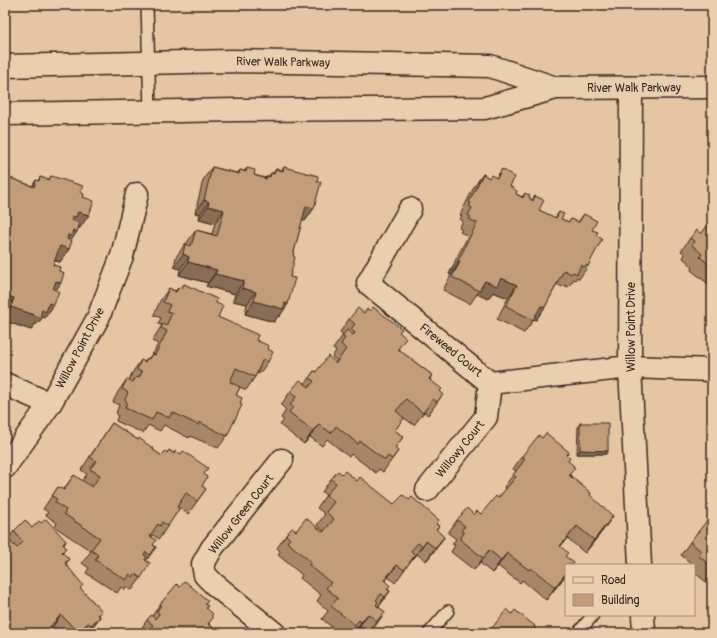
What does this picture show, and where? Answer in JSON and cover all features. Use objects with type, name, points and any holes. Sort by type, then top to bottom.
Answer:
[{"type":"street","name":"River Walk Parkway","points":[[5,66],[232,61],[490,66],[556,88]]},
{"type":"street","name":"River Walk Parkway","points":[[5,114],[485,108],[556,88],[631,89],[712,87]]},
{"type":"street","name":"Willow Point Drive","points":[[631,89],[630,367],[640,564]]},
{"type":"street","name":"Willow Point Drive","points":[[5,467],[50,404],[98,318],[122,256],[137,194]]},
{"type":"street","name":"Fireweed Court","points":[[410,208],[368,284],[490,383],[630,367],[712,370]]},
{"type":"street","name":"Willowy Court","points":[[427,490],[486,417],[490,383]]},
{"type":"street","points":[[5,384],[50,404]]},
{"type":"street","name":"Willow Green Court","points":[[274,633],[214,584],[205,575],[203,564],[212,548],[282,460]]},
{"type":"street","points":[[643,616],[644,633]]},
{"type":"lane","points":[[147,5],[150,111]]},
{"type":"lane","points":[[429,633],[448,611]]},
{"type":"lane","points":[[578,633],[592,616]]},
{"type":"building","points":[[212,167],[239,174],[240,170],[246,172],[247,168],[255,170],[254,175],[266,179],[267,176],[270,177],[271,173],[274,174],[276,169],[283,171],[284,167],[318,176],[317,182],[321,182],[314,208],[306,206],[293,256],[295,257],[290,277],[295,278],[288,304],[285,303],[283,309],[254,301],[256,292],[242,288],[244,281],[215,274],[217,270],[188,262],[189,257],[183,254],[185,244],[191,246],[196,230],[217,236],[224,210],[208,206],[209,202],[204,200]]},
{"type":"building","points":[[502,169],[515,177],[510,186],[517,191],[516,194],[523,198],[525,193],[530,196],[529,198],[533,201],[535,196],[544,200],[539,210],[556,218],[559,212],[564,214],[561,219],[569,222],[571,219],[579,222],[584,214],[597,221],[592,230],[598,232],[596,235],[602,239],[588,266],[586,265],[584,267],[581,265],[577,274],[573,272],[571,274],[564,270],[545,307],[541,306],[533,320],[506,306],[517,285],[501,278],[497,286],[485,281],[479,291],[452,277],[460,262],[458,261],[464,248],[477,223],[469,219],[471,217],[468,215],[472,208],[469,206],[471,203],[469,202],[483,174],[489,178],[491,175],[497,178]]},
{"type":"building","points":[[5,176],[34,187],[36,180],[39,181],[40,177],[49,180],[51,176],[83,186],[80,192],[84,194],[83,197],[94,201],[89,215],[78,212],[76,217],[72,216],[71,220],[80,223],[77,232],[73,230],[71,236],[68,235],[67,239],[72,241],[69,249],[60,246],[53,265],[60,267],[59,271],[64,273],[61,283],[56,281],[53,289],[59,291],[54,305],[49,303],[46,312],[42,310],[40,317],[11,307],[14,298],[5,295]]},
{"type":"building","points":[[711,221],[712,267],[700,257],[702,254],[692,245],[695,242],[690,238],[697,230],[701,234]]},
{"type":"building","points":[[184,284],[217,299],[216,303],[223,306],[218,317],[258,335],[256,340],[269,346],[268,349],[273,352],[268,362],[263,359],[255,377],[236,368],[230,382],[240,387],[236,395],[242,398],[240,404],[242,405],[227,436],[199,422],[198,425],[172,412],[169,418],[156,412],[152,420],[125,408],[127,402],[125,400],[128,392],[122,389],[127,379],[133,382],[136,377],[139,378],[142,372],[137,370],[141,360],[145,362],[152,354],[155,355],[167,331],[161,328],[163,324],[166,326],[172,313],[167,311],[170,305],[163,302],[169,288],[176,292],[179,287],[182,288]]},
{"type":"building","points":[[373,307],[402,329],[399,332],[406,338],[398,349],[432,375],[429,379],[442,389],[440,391],[443,394],[437,402],[433,399],[423,413],[406,399],[396,411],[404,418],[395,430],[403,437],[395,448],[398,451],[392,459],[388,456],[385,460],[360,441],[358,444],[336,426],[331,433],[319,424],[313,431],[289,412],[293,407],[290,405],[296,397],[290,392],[300,380],[309,387],[314,381],[309,378],[314,371],[316,372],[328,356],[336,363],[346,349],[341,344],[345,338],[342,336],[347,330],[353,335],[355,333],[351,329],[355,324],[349,319],[358,308],[364,313],[367,309],[370,311]]},
{"type":"building","points":[[112,423],[138,440],[139,438],[162,456],[165,451],[167,453],[169,450],[174,454],[175,451],[181,454],[183,451],[208,468],[204,474],[207,477],[202,486],[206,489],[197,501],[186,493],[177,507],[179,509],[168,526],[162,522],[160,526],[158,524],[150,536],[156,540],[153,545],[156,547],[150,555],[146,552],[144,555],[147,556],[145,560],[150,563],[141,578],[135,574],[133,577],[130,574],[126,580],[95,560],[98,555],[91,550],[100,538],[64,514],[66,510],[55,502],[57,499],[52,496],[58,487],[64,490],[74,475],[92,487],[100,475],[90,469],[96,461],[90,457]]},
{"type":"building","points":[[580,423],[608,423],[608,451],[580,450]]},
{"type":"building","points":[[546,433],[569,452],[566,455],[570,458],[568,461],[575,468],[569,475],[591,493],[590,495],[613,516],[594,540],[577,526],[560,546],[568,553],[565,556],[574,563],[565,564],[565,574],[555,587],[531,568],[529,570],[507,553],[501,560],[489,550],[483,558],[460,539],[464,533],[461,531],[465,526],[457,520],[467,508],[474,515],[477,511],[481,514],[496,496],[498,498],[516,477],[513,475],[525,459],[522,456],[539,435],[542,438]]},
{"type":"building","points":[[338,471],[342,474],[345,471],[357,481],[360,477],[394,504],[403,495],[409,500],[412,497],[439,520],[436,524],[439,526],[436,529],[444,537],[435,548],[426,541],[422,546],[418,543],[411,551],[415,555],[404,570],[397,565],[384,580],[390,586],[387,589],[390,591],[385,597],[381,594],[376,600],[378,602],[376,605],[385,612],[377,621],[368,614],[361,622],[359,620],[355,625],[331,606],[338,598],[326,588],[331,583],[309,565],[311,562],[287,542],[290,539],[286,535],[292,528],[296,531],[306,518],[323,532],[334,519],[326,512],[334,502],[326,495],[336,483],[331,479]]},
{"type":"building","points":[[709,518],[712,521],[712,567],[698,555],[701,551],[690,542]]},
{"type":"building","points":[[46,519],[66,541],[63,544],[66,548],[62,552],[69,559],[65,563],[83,585],[80,588],[102,611],[98,615],[100,617],[91,625],[88,623],[78,632],[61,615],[44,633],[5,633],[5,563],[9,559],[5,555],[7,550],[5,546],[10,541],[17,548],[23,542],[14,531],[25,520],[32,528],[39,521],[41,523]]},
{"type":"building","points":[[185,581],[208,601],[205,604],[208,606],[206,608],[213,614],[211,616],[213,618],[208,624],[219,633],[147,633],[153,625],[147,620],[151,615],[155,619],[159,614],[157,611],[161,605],[160,604],[177,584],[180,587]]},
{"type":"building","points":[[507,609],[512,614],[515,610],[535,626],[534,627],[537,630],[535,632],[536,633],[488,633]]}]
